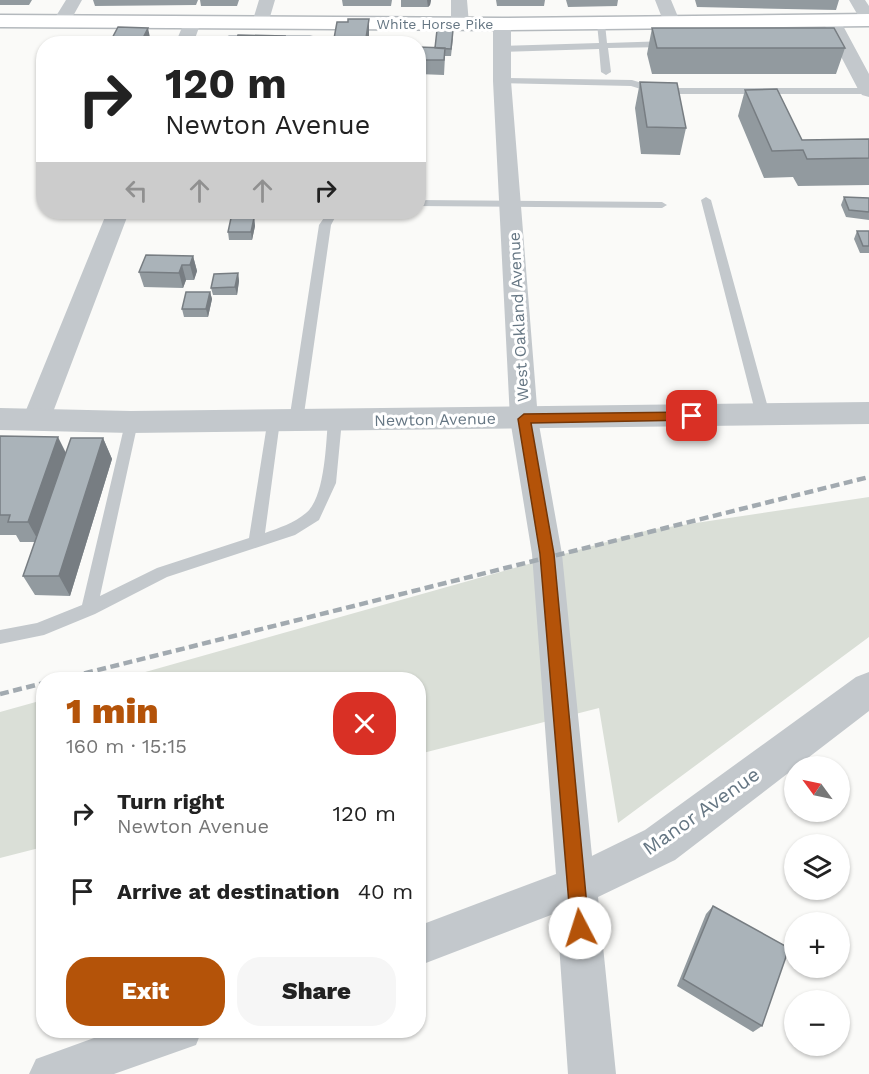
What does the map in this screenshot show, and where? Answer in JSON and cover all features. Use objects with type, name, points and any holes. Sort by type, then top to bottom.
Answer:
[{"type":"highway","name":"White Horse Pike","points":[[0,21],[192,22],[230,35],[261,23],[311,35],[460,24],[672,24],[774,28],[869,20]]},
{"type":"street","points":[[62,21],[74,0]]},
{"type":"street","points":[[261,23],[267,0]]},
{"type":"street","points":[[459,0],[460,24]]},
{"type":"street","points":[[663,0],[672,24]]},
{"type":"street","points":[[857,0],[869,20]]},
{"type":"street","points":[[187,36],[192,22]]},
{"type":"street","points":[[832,22],[839,45],[869,91]]},
{"type":"street","name":"West Oakland Avenue","points":[[502,24],[502,81],[512,204],[524,419],[547,554],[592,1074]]},
{"type":"street","points":[[36,420],[115,219]]},
{"type":"street","name":"Newton Avenue","points":[[0,419],[131,422],[284,421],[869,413]]},
{"type":"street","name":"Manor Avenue","points":[[426,943],[576,886],[660,845],[869,689]]},
{"type":"street","points":[[51,1074],[157,1038]]},
{"type":"lane","points":[[601,24],[606,72]]},
{"type":"lane","points":[[230,35],[311,35]]},
{"type":"lane","points":[[502,50],[676,45]]},
{"type":"lane","points":[[502,81],[632,83],[657,92],[869,91]]},
{"type":"lane","points":[[706,200],[764,415]]},
{"type":"lane","points":[[426,203],[662,205]]},
{"type":"lane","points":[[256,542],[325,225],[329,219]]},
{"type":"lane","points":[[0,637],[38,630],[88,609],[162,572],[290,531],[314,516],[329,483],[335,420]]},
{"type":"lane","points":[[88,609],[131,422]]},
{"type":"shaded area","points":[[869,497],[869,637],[618,823],[599,708],[426,752],[426,672],[145,672],[649,530]]},
{"type":"shaded area","points":[[36,702],[36,849],[0,858],[0,712]]},
{"type":"building","points":[[348,19],[369,19],[366,36],[334,36],[337,22],[348,22]]},
{"type":"building","points":[[118,27],[148,28],[144,36],[113,36]]},
{"type":"building","points":[[652,28],[834,28],[845,48],[657,48]]},
{"type":"building","points":[[437,30],[453,30],[451,49],[435,48]]},
{"type":"building","points":[[238,35],[285,36],[238,36]]},
{"type":"building","points":[[426,47],[445,48],[444,60],[426,60]]},
{"type":"building","points":[[640,82],[677,83],[686,128],[647,127]]},
{"type":"building","points":[[777,89],[802,140],[869,139],[869,158],[807,159],[803,150],[772,151],[745,90]]},
{"type":"building","points":[[844,197],[869,198],[869,212],[849,210]]},
{"type":"building","points":[[231,219],[254,219],[251,232],[228,232]]},
{"type":"building","points":[[857,231],[869,231],[869,246],[863,246]]},
{"type":"building","points":[[146,255],[193,256],[190,265],[182,265],[179,273],[139,272]]},
{"type":"building","points":[[238,273],[235,287],[211,288],[214,274]]},
{"type":"building","points":[[186,292],[210,292],[206,309],[182,309]]},
{"type":"building","points":[[0,436],[58,437],[28,522],[8,522],[10,515],[0,515]]},
{"type":"building","points":[[71,438],[103,438],[59,576],[23,576]]},
{"type":"building","points":[[713,906],[784,945],[784,962],[762,1026],[683,979]]},
{"type":"railway","points":[[90,672],[869,477]]},
{"type":"railway","points":[[0,694],[36,685]]},
{"type":"route","points":[[580,928],[547,554],[524,419],[692,416]]}]
